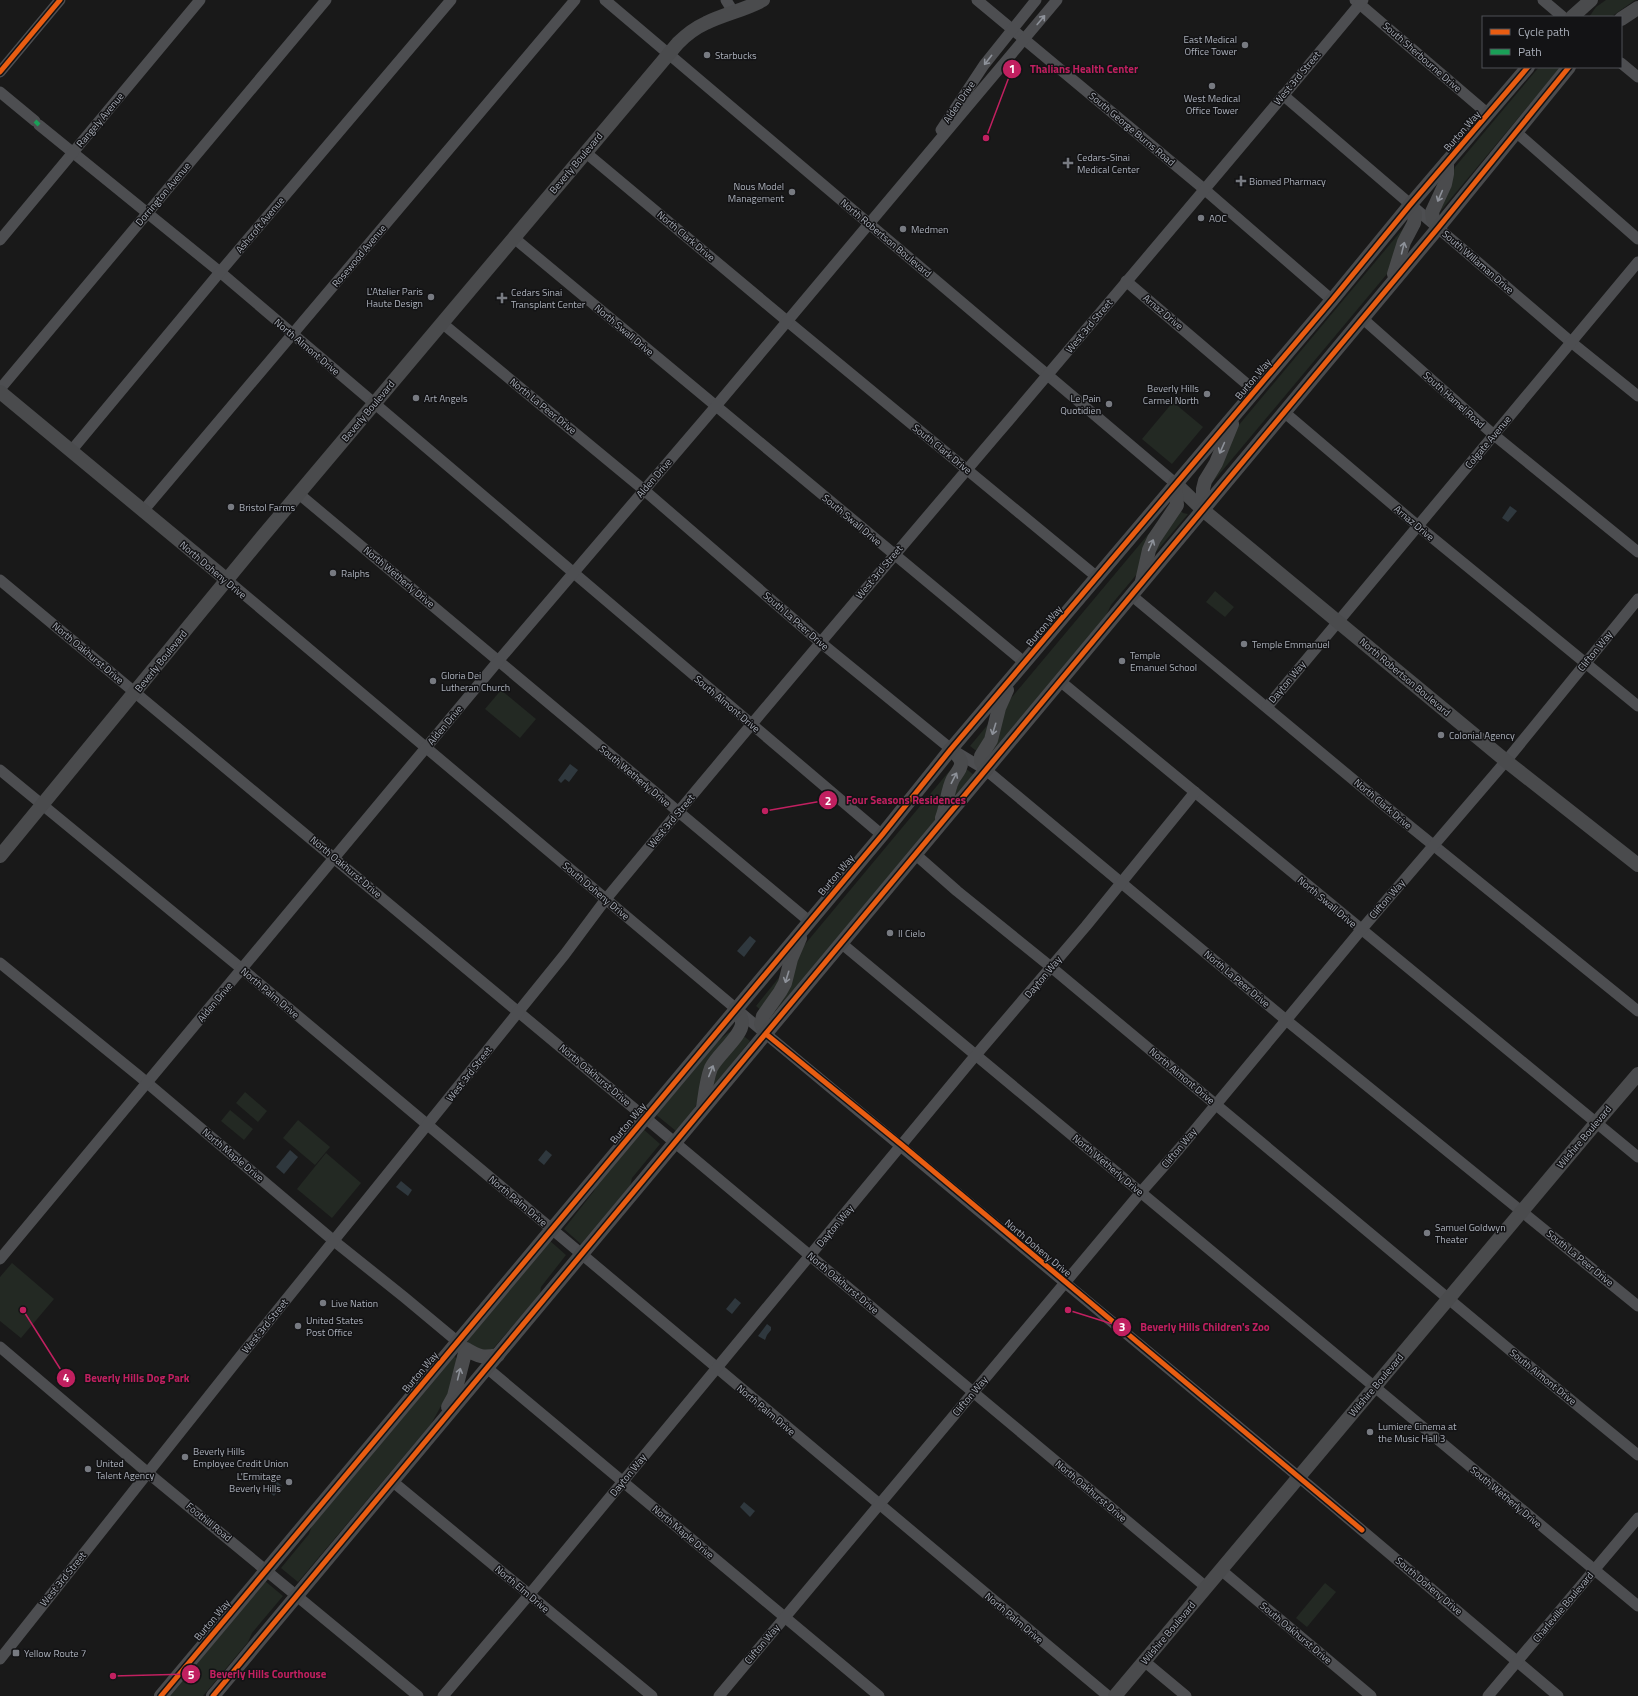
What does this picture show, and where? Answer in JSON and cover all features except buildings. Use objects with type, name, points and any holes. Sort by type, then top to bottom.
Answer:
[{"type":"main road","name":"Beverly Boulevard","points":[[0,856],[227,580],[669,53],[678,43],[697,28],[763,0]]},
{"type":"main road","points":[[1574,16],[1587,8]]},
{"type":"main road","points":[[1622,18],[1638,8]]},
{"type":"main road","name":"Burton Way","points":[[161,1696],[266,1569],[462,1345],[552,1229],[1097,577],[1171,480],[1237,412],[1410,205],[1527,68]]},
{"type":"main road","points":[[213,1696],[1438,228],[1568,68]]},
{"type":"main road","points":[[1438,228],[1433,219],[1432,212],[1445,184],[1447,162]]},
{"type":"main road","points":[[1390,285],[1401,257],[1404,242],[1414,223],[1415,214],[1410,205]]},
{"type":"main road","name":"North Doheny Drive","points":[[0,390],[71,451],[227,580]]},
{"type":"main road","points":[[1203,510],[1203,489],[1205,481],[1216,463],[1237,412]]},
{"type":"main road","points":[[1142,583],[1148,555],[1154,539],[1178,505],[1171,480]]},
{"type":"main road","name":"North Robertson Boulevard","points":[[1171,480],[1203,510],[1506,761],[1638,865]]},
{"type":"main road","points":[[986,770],[981,761],[981,756],[991,740],[1000,708],[1012,679]]},
{"type":"main road","points":[[937,828],[946,808],[948,794],[953,780],[961,766],[961,761],[952,749]]},
{"type":"main road","points":[[766,1034],[761,1024],[762,1016],[785,983],[791,959],[807,924]]},
{"type":"main road","points":[[703,1109],[706,1083],[711,1069],[742,1028],[742,1018],[736,1008]]},
{"type":"main road","name":"Wilshire Boulevard","points":[[1115,1696],[1375,1388],[1448,1298],[1638,1074]]},
{"type":"main road","points":[[441,1423],[454,1396],[462,1345],[475,1355],[485,1357],[498,1355]]},
{"type":"street","points":[[0,72],[60,0]]},
{"type":"street","name":"Rangely Avenue","points":[[0,240],[200,0]]},
{"type":"street","name":"Dorrington Avenue","points":[[0,390],[326,0]]},
{"type":"street","name":"Ashcroft Avenue","points":[[71,451],[220,272],[451,0]]},
{"type":"street","name":"Rosewood Avenue","points":[[143,511],[575,0]]},
{"type":"street","name":"North Robertson Boulevard","points":[[605,0],[1171,480]]},
{"type":"street","points":[[726,0],[734,13]]},
{"type":"street","name":"South George Burns Road","points":[[977,0],[1204,189]]},
{"type":"street","name":"Alden Drive","points":[[909,177],[984,65],[1036,0]]},
{"type":"street","name":"Alden Drive","points":[[0,1259],[499,660],[716,406],[1057,0]]},
{"type":"street","points":[[1543,0],[1562,16]]},
{"type":"street","name":"West 3rd Street","points":[[0,1658],[243,1353],[565,954],[606,899],[894,554],[1047,376],[1283,95],[1359,1]]},
{"type":"street","name":"South Sherbourne Drive","points":[[1359,1],[1488,114]]},
{"type":"street","points":[[1622,65],[1638,77]]},
{"type":"street","name":"North Almont Drive","points":[[0,92],[220,272],[292,335],[573,573]]},
{"type":"street","name":"South Willaman Drive","points":[[1283,95],[1571,342],[1638,396]]},
{"type":"street","points":[[1516,132],[1638,239]]},
{"type":"street","name":"North Clark Drive","points":[[585,152],[787,321]]},
{"type":"street","points":[[1204,189],[1332,300]]},
{"type":"street","name":"North Swall Drive","points":[[514,238],[716,406]]},
{"type":"street","name":"Colgate Avenue","points":[[1338,621],[1638,262]]},
{"type":"street","name":"Arnaz Drive","points":[[1126,281],[1255,391]]},
{"type":"street","name":"South Hamel Road","points":[[1362,318],[1494,435],[1638,552]]},
{"type":"street","name":"South Clark Drive","points":[[787,321],[1097,577]]},
{"type":"street","name":"North La Peer Drive","points":[[442,323],[644,490]]},
{"type":"street","name":"South Swall Drive","points":[[716,406],[1025,664]]},
{"type":"street","name":"Arnaz Drive","points":[[1284,412],[1418,526],[1638,706]]},
{"type":"street","name":"South La Peer Drive","points":[[644,490],[820,642],[952,749]]},
{"type":"street","name":"North Wetherly Drive","points":[[299,494],[499,660]]},
{"type":"street","name":"South Almont Drive","points":[[573,573],[882,835]]},
{"type":"street","name":"North Oakhurst Drive","points":[[0,580],[675,1142],[1206,1587]]},
{"type":"street","name":"North Doheny Drive","points":[[227,580],[426,748]]},
{"type":"street","name":"North Clark Drive","points":[[1131,595],[1433,846],[1638,1011]]},
{"type":"street","name":"Clifton Way","points":[[719,1696],[1361,930],[1506,761],[1638,599]]},
{"type":"street","name":"Dayton Way","points":[[1267,707],[1338,621]]},
{"type":"street","name":"South Wetherly Drive","points":[[499,660],[807,924]]},
{"type":"street","name":"North Swall Drive","points":[[1060,681],[1596,1123]]},
{"type":"street","name":"South Doheny Drive","points":[[426,748],[766,1034]]},
{"type":"street","name":"North La Peer Drive","points":[[952,749],[986,770],[1286,1020],[1521,1212]]},
{"type":"street","name":"North Palm Drive","points":[[0,770],[242,969],[1108,1696]]},
{"type":"street","name":"Dayton Way","points":[[443,1696],[529,1595],[976,1055],[1122,882],[1195,792]]},
{"type":"street","name":"North Almont Drive","points":[[915,854],[957,891],[1051,967],[1448,1298]]},
{"type":"street","name":"North Wetherly Drive","points":[[841,943],[1375,1388]]},
{"type":"street","name":"North Maple Drive","points":[[0,963],[147,1083],[334,1241],[462,1345]]},
{"type":"street","name":"North Doheny Drive","points":[[766,1034],[902,1145],[1299,1477]]},
{"type":"street","points":[[1596,1123],[1638,1157]]},
{"type":"street","name":"South La Peer Drive","points":[[1521,1212],[1638,1306]]},
{"type":"street","name":"South Almont Drive","points":[[1448,1298],[1638,1455]]},
{"type":"street","name":"Foothill Road","points":[[0,1348],[148,1473],[418,1696]]},
{"type":"street","name":"North Maple Drive","points":[[487,1368],[879,1696]]},
{"type":"street","name":"South Wetherly Drive","points":[[1375,1388],[1638,1606]]},
{"type":"street","name":"South Doheny Drive","points":[[1299,1477],[1558,1696]]},
{"type":"street","name":"North Elm Drive","points":[[392,1481],[652,1696]]},
{"type":"street","name":"Charleville Boulevard","points":[[1488,1696],[1638,1518]]},
{"type":"street","name":"South Oakhurst Drive","points":[[1221,1570],[1371,1696]]},
{"type":"street","points":[[1144,1661],[1186,1696]]},
{"type":"shaded area","points":[[1606,0],[1635,0],[1612,16],[1590,16],[1596,7]]},
{"type":"shaded area","points":[[1538,68],[1560,68],[1438,214],[1455,167]]},
{"type":"shaded area","points":[[1411,219],[1392,268],[1212,483],[1238,426]]},
{"type":"shaded area","points":[[1173,402],[1203,427],[1172,464],[1142,439]]},
{"type":"shaded area","points":[[1510,506],[1517,511],[1508,522],[1502,518]]},
{"type":"shaded area","points":[[1171,507],[1137,574],[1111,605],[1104,620],[987,760],[1007,703]]},
{"type":"shaded area","points":[[1180,510],[1183,513],[1188,514],[1150,559]]},
{"type":"shaded area","points":[[1215,591],[1234,607],[1225,617],[1206,602]]},
{"type":"shaded area","points":[[501,690],[536,719],[520,738],[485,709]]},
{"type":"shaded area","points":[[990,722],[979,753],[970,746]]},
{"type":"shaded area","points":[[956,763],[935,822],[780,1007],[770,1014],[796,955]]},
{"type":"shaded area","points":[[570,764],[578,770],[569,782],[565,779],[561,783],[558,780]]},
{"type":"shaded area","points":[[964,767],[974,775],[951,804]]},
{"type":"shaded area","points":[[750,936],[756,941],[744,957],[737,951]]},
{"type":"shaded area","points":[[781,975],[784,977],[762,1011],[756,1006]]},
{"type":"shaded area","points":[[736,1029],[693,1111],[676,1131],[654,1113],[705,1054],[717,1042]]},
{"type":"shaded area","points":[[741,1034],[750,1041],[712,1088],[713,1071]]},
{"type":"shaded area","points":[[245,1092],[267,1111],[258,1122],[236,1103]]},
{"type":"shaded area","points":[[230,1110],[253,1129],[244,1140],[221,1121]]},
{"type":"shaded area","points":[[298,1120],[330,1147],[315,1165],[283,1138]]},
{"type":"shaded area","points":[[642,1128],[660,1144],[632,1178],[630,1186],[581,1244],[564,1229],[594,1191],[598,1181]]},
{"type":"shaded area","points":[[290,1150],[298,1157],[284,1174],[276,1167]]},
{"type":"shaded area","points":[[546,1150],[552,1155],[544,1165],[538,1160]]},
{"type":"shaded area","points":[[326,1153],[361,1183],[332,1218],[297,1189]]},
{"type":"shaded area","points":[[401,1181],[412,1190],[408,1196],[396,1187]]},
{"type":"shaded area","points":[[549,1240],[566,1255],[541,1287],[540,1294],[491,1351],[480,1353],[465,1341]]},
{"type":"shaded area","points":[[12,1263],[54,1299],[21,1338],[0,1321],[0,1277]]},
{"type":"shaded area","points":[[735,1298],[741,1303],[732,1314],[726,1309]]},
{"type":"shaded area","points":[[767,1324],[771,1327],[771,1330],[765,1340],[758,1336]]},
{"type":"shaded area","points":[[453,1355],[459,1361],[450,1396],[441,1406],[431,1424],[298,1582],[281,1568],[309,1534],[313,1523]]},
{"type":"shaded area","points":[[275,1480],[282,1486],[274,1496],[267,1490]]},
{"type":"shaded area","points":[[744,1502],[755,1511],[750,1517],[740,1507]]},
{"type":"shaded area","points":[[265,1581],[283,1596],[252,1633],[248,1642],[203,1696],[169,1696]]},
{"type":"shaded area","points":[[1325,1583],[1336,1592],[1307,1627],[1296,1618]]},
{"type":"marked path","points":[[35,121],[39,125]]},
{"type":"cycle path","points":[[0,72],[60,0]]},
{"type":"cycle path","points":[[161,1696],[882,835],[951,749],[1527,68]]},
{"type":"cycle path","points":[[213,1696],[1438,228],[1568,68]]},
{"type":"cycle path","points":[[766,1034],[902,1145],[1362,1530]]},
{"type":"place","name":"East Medical Office Tower","points":[[1245,45]]},
{"type":"place","name":"Starbucks","points":[[707,55]]},
{"type":"place","name":"West Medical Office Tower","points":[[1212,86]]},
{"type":"place","name":"Thalians Health Center","points":[[986,138]]},
{"type":"place","name":"Cedars-Sinai Medical Center","points":[[1068,163]]},
{"type":"place","name":"Biomed Pharmacy","points":[[1241,181]]},
{"type":"place","name":"Nous Model Management","points":[[792,192]]},
{"type":"place","name":"AOC","points":[[1201,218]]},
{"type":"place","name":"Medmen","points":[[903,229]]},
{"type":"place","name":"L'Atelier Paris Haute Design","points":[[431,297]]},
{"type":"place","name":"Cedars Sinai Transplant Center","points":[[502,298]]},
{"type":"place","name":"Beverly Hills Carmel North","points":[[1207,394]]},
{"type":"place","name":"Art Angels","points":[[416,398]]},
{"type":"place","name":"Le Pain Quotidien","points":[[1109,404]]},
{"type":"place","name":"Bristol Farms","points":[[231,507]]},
{"type":"place","name":"Ralphs","points":[[333,573]]},
{"type":"place","name":"Temple Emmanuel","points":[[1244,644]]},
{"type":"place","name":"Temple Emanuel School","points":[[1122,661]]},
{"type":"place","name":"Gloria Dei Lutheran Church","points":[[433,681]]},
{"type":"place","name":"Colonial Agency","points":[[1441,735]]},
{"type":"place","name":"Four Seasons Residences","points":[[765,811]]},
{"type":"place","name":"Il Cielo","points":[[890,933]]},
{"type":"place","name":"Samuel Goldwyn Theater","points":[[1427,1233]]},
{"type":"place","name":"Live Nation","points":[[323,1303]]},
{"type":"place","name":"Beverly Hills Dog Park","points":[[23,1310]]},
{"type":"place","name":"Beverly Hills Children's Zoo","points":[[1068,1310]]},
{"type":"place","name":"United States Post Office","points":[[298,1326]]},
{"type":"place","name":"Lumiere Cinema at the Music Hall 3","points":[[1370,1432]]},
{"type":"place","name":"Beverly Hills Employee Credit Union","points":[[185,1457]]},
{"type":"place","name":"United Talent Agency","points":[[88,1469]]},
{"type":"place","name":"L'Ermitage Beverly Hills","points":[[289,1482]]},
{"type":"place","name":"Yellow Route 7","points":[[16,1653]]},
{"type":"place","name":"Beverly Hills Courthouse","points":[[113,1676]]}]
